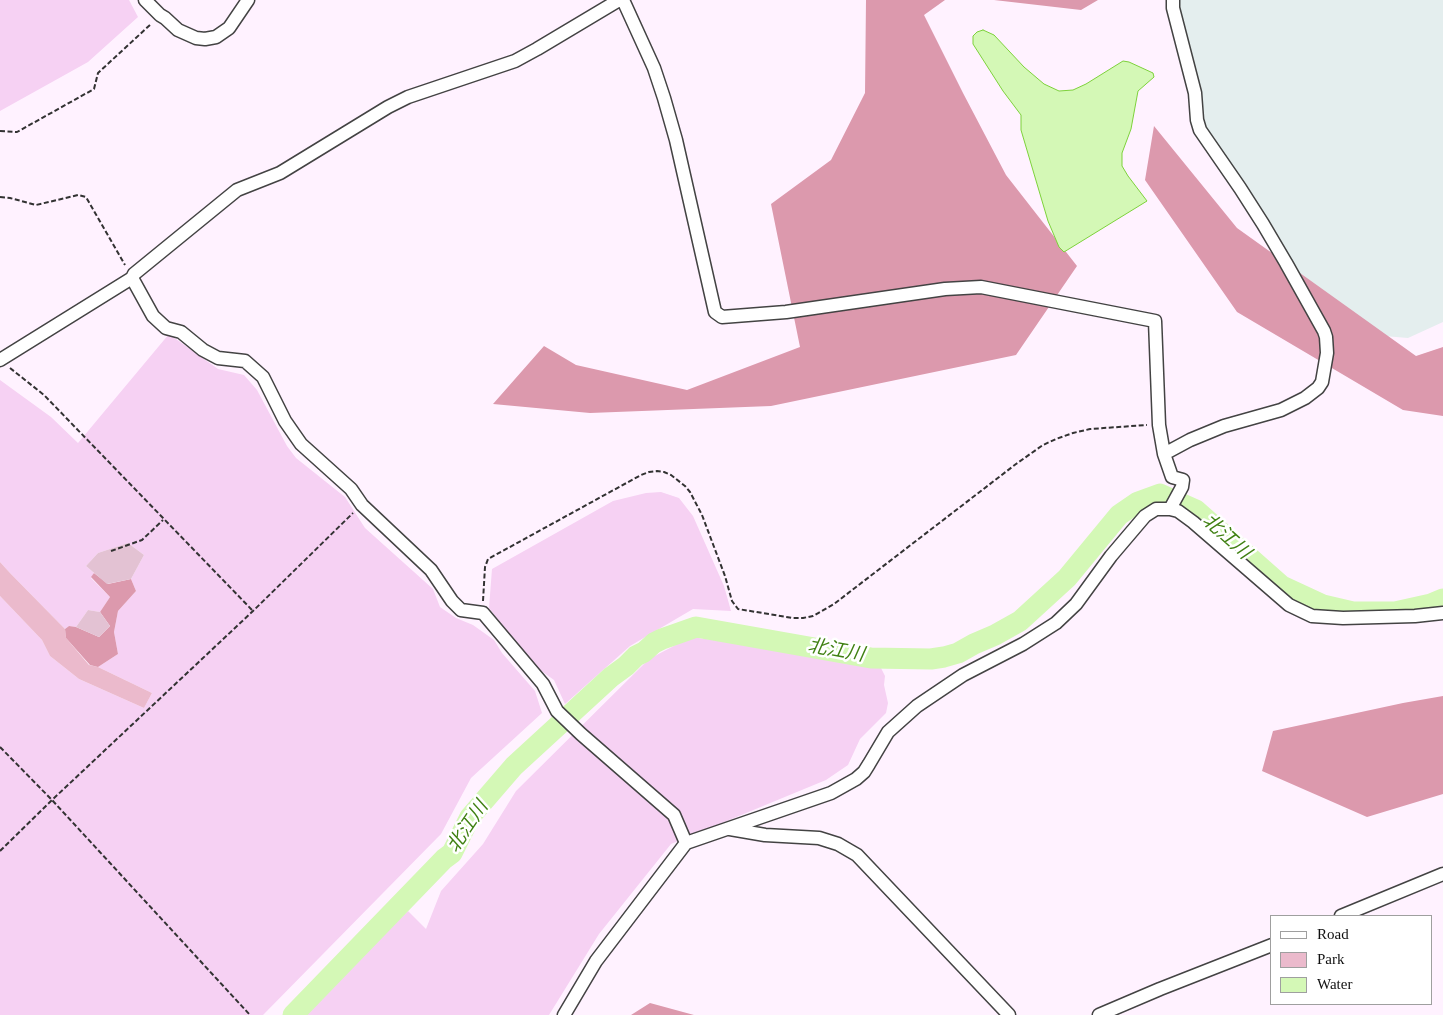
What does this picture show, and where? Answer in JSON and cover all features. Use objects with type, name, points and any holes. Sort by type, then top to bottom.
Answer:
[{"type":"street","points":[[145,0],[160,15],[185,34],[196,38],[210,39],[229,28],[248,0]]},
{"type":"street","points":[[4,363],[132,278],[134,274],[237,190],[280,173],[398,102],[421,92],[514,61],[618,0]]},
{"type":"street","points":[[623,0],[654,68],[664,98],[678,150],[715,312],[722,317],[786,312],[945,289],[981,287],[1155,321],[1159,425],[1164,454],[1172,477],[1183,480],[1182,488],[1170,509]]},
{"type":"street","points":[[1164,454],[1190,440],[1224,426],[1281,410],[1305,398],[1318,388],[1322,382],[1327,353],[1324,331],[1286,263],[1240,188],[1200,130],[1197,120],[1195,93],[1173,8],[1173,0]]},
{"type":"street","points":[[132,278],[153,316],[166,328],[181,332],[204,350],[218,358],[245,361],[263,378],[285,422],[301,444],[351,489],[362,505],[431,570],[452,601],[461,610],[483,613],[543,684],[557,711],[674,815],[686,843]]},
{"type":"street","points":[[564,1015],[596,961],[686,843],[831,793],[856,779],[864,772],[888,732],[917,706],[963,675],[1024,644],[1056,623],[1076,604],[1111,556],[1145,516],[1156,509],[1178,511],[1289,605],[1312,616],[1343,618],[1415,616],[1443,613]]},
{"type":"street","points":[[728,829],[765,835],[819,838],[838,844],[857,854],[1009,1015]]},
{"type":"street","points":[[1343,915],[1443,874]]},
{"type":"street","points":[[1099,1015],[1270,946]]},
{"type":"path","points":[[0,131],[17,132],[94,89],[98,73],[160,15]]},
{"type":"path","points":[[0,197],[36,206],[78,195],[86,197],[132,278]]},
{"type":"path","points":[[4,363],[44,395],[253,611]]},
{"type":"path","points":[[483,613],[485,567],[488,559],[649,472],[664,472],[671,475],[686,486],[690,492],[702,515],[725,576],[732,601],[738,609],[803,618],[813,616],[834,604],[1042,446],[1056,439],[1090,429],[1159,425]]},
{"type":"path","points":[[0,851],[362,505]]},
{"type":"path","points":[[111,551],[142,540],[164,520]]},
{"type":"path","points":[[0,747],[52,800],[250,1015]]},
{"type":"shaded area","points":[[0,0],[129,0],[138,17],[88,62],[0,111]]},
{"type":"shaded area","points":[[866,0],[945,0],[924,15],[1006,175],[1077,266],[1016,355],[771,406],[590,413],[493,404],[544,346],[576,365],[687,390],[800,347],[771,204],[831,160],[865,93]]},
{"type":"shaded area","points":[[994,0],[1098,0],[1081,10]]},
{"type":"shaded area","points":[[1173,0],[1443,0],[1443,322],[1408,338],[1324,331],[1200,130]]},
{"type":"shaded area","points":[[1154,126],[1237,228],[1416,356],[1443,347],[1443,416],[1403,410],[1237,312],[1145,180]]},
{"type":"shaded area","points":[[169,334],[218,369],[244,375],[257,390],[287,446],[296,458],[345,497],[365,528],[433,589],[440,607],[456,618],[473,625],[494,640],[502,653],[535,691],[542,713],[471,778],[441,834],[263,1015],[0,1015],[0,596],[42,640],[50,656],[79,679],[144,708],[152,693],[98,667],[118,654],[114,632],[118,611],[136,591],[131,579],[144,555],[128,543],[98,553],[86,566],[94,573],[91,578],[110,597],[100,612],[88,610],[76,627],[69,626],[65,629],[0,562],[0,380],[51,417],[78,443]]},
{"type":"shaded area","points":[[661,492],[679,498],[693,516],[724,586],[731,611],[693,609],[630,646],[565,704],[554,680],[533,665],[489,608],[492,569],[613,501],[646,493]]},
{"type":"shaded area","points":[[128,543],[144,555],[131,579],[107,584],[86,566],[98,553]]},
{"type":"shaded area","points":[[94,573],[108,584],[131,579],[136,591],[118,611],[114,632],[118,654],[98,667],[90,665],[66,638],[65,629],[69,626],[76,627],[99,637],[110,626],[100,612],[110,597],[91,577]]},
{"type":"shaded area","points":[[88,610],[100,612],[110,626],[99,637],[76,627]]},
{"type":"shaded area","points":[[691,637],[878,662],[885,676],[884,685],[888,703],[886,713],[860,739],[848,765],[826,780],[671,844],[599,934],[549,1015],[304,1015],[408,911],[426,929],[441,891],[483,844],[516,791],[649,659]]},
{"type":"shaded area","points":[[1443,696],[1443,794],[1367,817],[1262,771],[1273,731]]},
{"type":"shaded area","points":[[650,1003],[694,1015],[631,1015]]},
{"type":"green space","points":[[0,562],[65,629],[66,638],[89,665],[98,667],[152,693],[144,708],[79,679],[50,656],[42,640],[0,596]]},
{"type":"water","points":[[983,30],[994,35],[1024,67],[1044,84],[1059,91],[1073,90],[1086,84],[1123,61],[1153,73],[1154,77],[1138,91],[1131,129],[1122,153],[1122,166],[1147,201],[1064,252],[1059,247],[1048,221],[1021,130],[1021,115],[973,44],[973,36]]},
{"type":"waterway","name":"北江川","points":[[293,1015],[444,859],[452,853],[470,817],[514,766],[611,677],[636,656],[662,639],[696,627],[871,658],[931,659],[958,653],[1020,621],[1067,578],[1119,515],[1138,502],[1160,494],[1196,510],[1282,586],[1323,605],[1353,612],[1395,612],[1431,604],[1443,599]]}]
